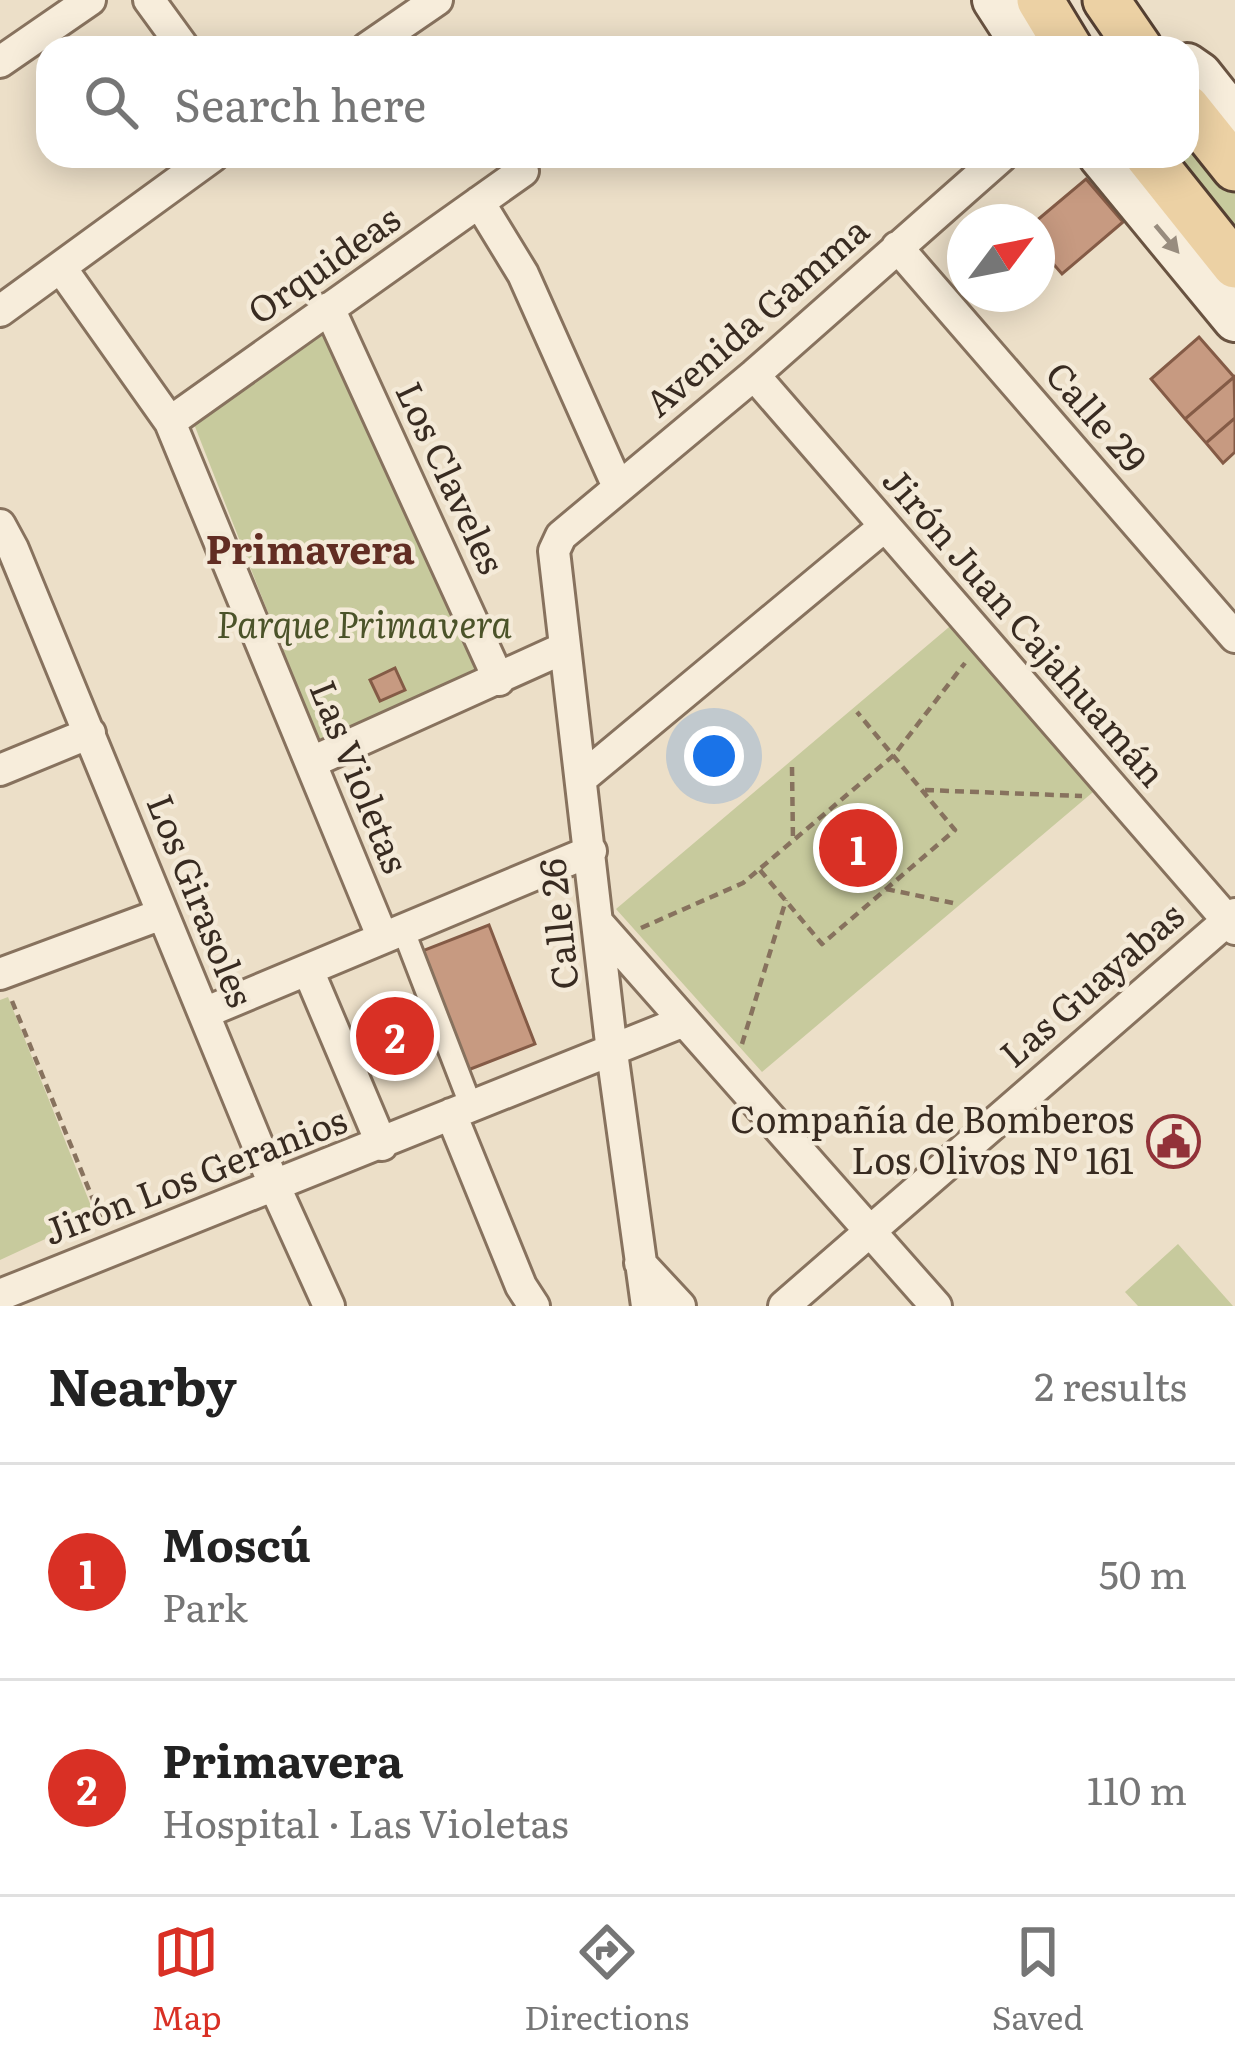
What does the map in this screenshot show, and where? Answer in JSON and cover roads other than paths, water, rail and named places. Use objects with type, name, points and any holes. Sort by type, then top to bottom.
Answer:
[{"type":"main road","points":[[994,0],[1017,36]]},
{"type":"main road","points":[[1040,0],[1062,36]]},
{"type":"main road","points":[[1202,79],[1235,118]]},
{"type":"main road","points":[[1202,79],[1235,168]]},
{"type":"main road","points":[[1110,168],[1235,320]]},
{"type":"main road","points":[[1158,168],[1235,265]]},
{"type":"street","points":[[38,36],[90,0]]},
{"type":"street","points":[[149,0],[175,36]]},
{"type":"street","points":[[384,36],[437,0]]},
{"type":"street","points":[[0,62],[36,37]]},
{"type":"street","points":[[0,311],[197,168]]},
{"type":"street","name":"Avenida Gamma","points":[[561,536],[754,375],[988,168]]},
{"type":"street","name":"Orquideas","points":[[170,422],[523,171]]},
{"type":"street","points":[[479,202],[524,274],[618,487]]},
{"type":"street","name":"Calle 29","points":[[897,247],[1235,637]]},
{"type":"street","name":"Las Violetas","points":[[61,268],[170,422],[312,762],[392,932],[461,1110],[521,1286],[534,1306]]},
{"type":"street","name":"Los Claveles","points":[[329,308],[499,680]]},
{"type":"street","name":"Jirón Juan Cajahuamán","points":[[754,375],[1232,921]]},
{"type":"street","points":[[582,778],[885,526]]},
{"type":"street","name":"Calle 26","points":[[561,536],[554,550],[562,649],[647,1306]]},
{"type":"street","name":"Los Girasoles","points":[[4,544],[90,733],[161,914],[329,1306]]},
{"type":"street","points":[[312,762],[562,649]]},
{"type":"street","points":[[0,770],[90,733]]},
{"type":"street","points":[[204,1013],[591,851]]},
{"type":"street","points":[[1,973],[161,914]]},
{"type":"street","name":"Las Guayabas","points":[[784,1306],[1232,921]]},
{"type":"street","points":[[596,922],[936,1306]]},
{"type":"street","points":[[308,970],[382,1145]]},
{"type":"street","name":"Jirón Los Geranios","points":[[0,1295],[684,1021]]},
{"type":"street","points":[[640,1264],[680,1306]]},
{"type":"place","name":"Moscú","points":[[858,848]]},
{"type":"place","name":"Primavera","points":[[395,1036]]},
{"type":"place","name":"Compañía de Bomberos Los Olivos Nº 161","points":[[1173,1141]]},
{"type":"district","name":"Primavera","points":[[310,550]]},
{"type":"park label","name":"Parque Primavera","points":[[364,625]]}]
